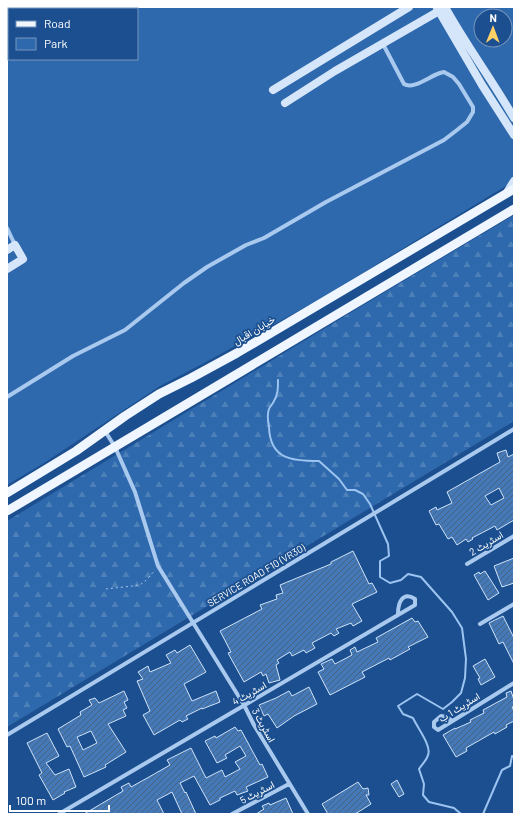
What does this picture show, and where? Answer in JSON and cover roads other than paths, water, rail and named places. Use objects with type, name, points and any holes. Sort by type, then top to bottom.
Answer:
[{"type":"main road","name":"خیابان اقبال","points":[[7,492],[76,451],[159,394],[237,352],[514,189]]},
{"type":"main road","points":[[7,512],[514,209]]},
{"type":"street","points":[[274,90],[409,7]]},
{"type":"street","points":[[285,103],[335,71],[442,8]]},
{"type":"street","points":[[442,8],[476,56],[514,118]]},
{"type":"street","points":[[442,8],[482,85],[514,135]]},
{"type":"street","points":[[7,397],[73,356],[125,330],[184,283],[208,267],[246,245],[264,238],[326,202],[444,140],[467,122],[473,112],[473,107],[453,77],[444,72],[412,86],[407,86],[404,84],[383,43]]},
{"type":"street","points":[[506,194],[514,181]]},
{"type":"street","points":[[7,228],[23,259],[7,269]]},
{"type":"street","points":[[7,250],[15,245]]},
{"type":"street","name":"SERVICE ROAD F10 (VR30)","points":[[7,735],[514,429]]},
{"type":"street","name":"اسٹریٹ 3","points":[[105,431],[115,447],[135,492],[158,566],[244,705],[254,725],[308,814]]},
{"type":"street","name":"اسٹریٹ 2","points":[[467,564],[514,536]]},
{"type":"street","name":"اسٹریٹ 4","points":[[60,814],[416,605],[415,599],[408,596],[401,599],[398,606],[398,614]]},
{"type":"street","points":[[480,624],[514,604]]},
{"type":"street","name":"اسٹریٹ 1 ب","points":[[451,720],[446,716],[441,716],[434,722],[434,726],[438,730],[514,683]]},
{"type":"street","name":"اسٹریٹ 5","points":[[232,814],[289,784]]},
{"type":"waterway","points":[[278,380],[277,394],[269,409],[268,416],[270,438],[278,452],[292,459],[319,461],[339,479],[347,490],[355,490],[363,494],[370,504],[388,544],[389,556],[380,561],[380,577],[390,583],[401,580],[408,574],[421,577],[452,612],[462,628],[466,659],[465,678],[461,693],[443,709],[417,694],[398,706],[403,714],[413,718],[424,736],[428,747],[429,751],[426,760],[419,769],[424,784],[423,795],[429,802],[454,808],[461,814]]},
{"type":"waterway","points":[[483,814],[502,770],[510,766],[512,756],[514,757]]}]
